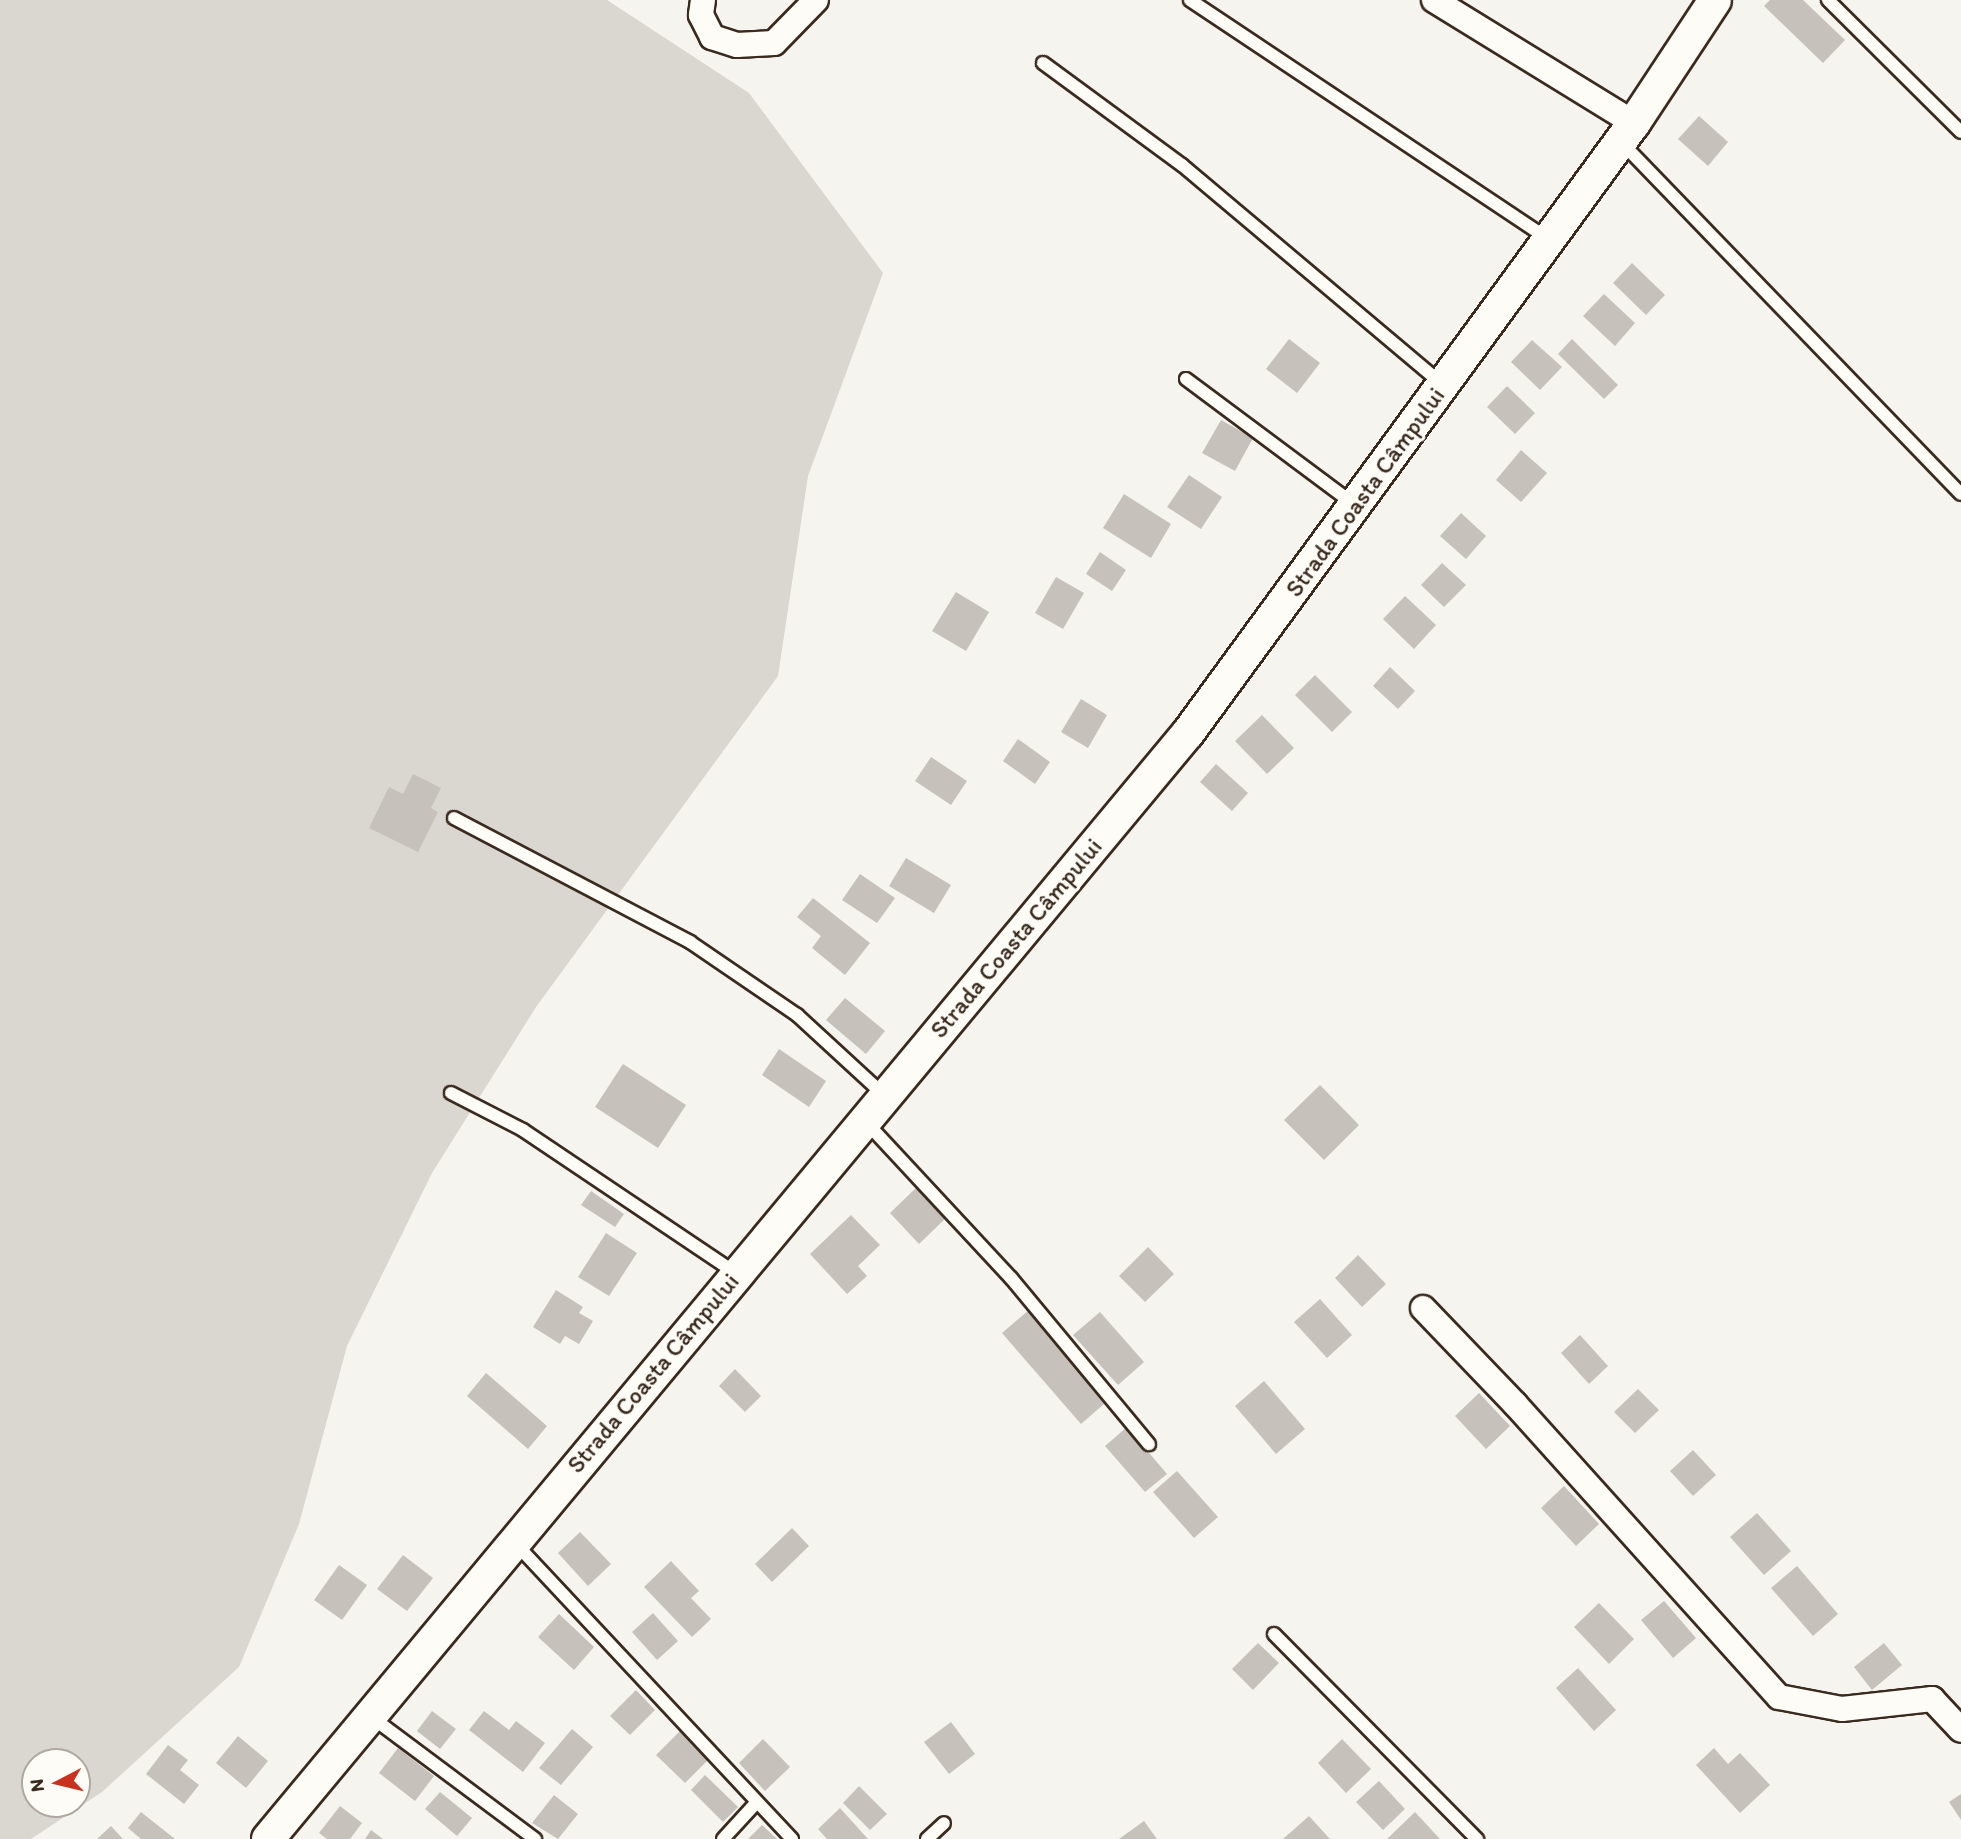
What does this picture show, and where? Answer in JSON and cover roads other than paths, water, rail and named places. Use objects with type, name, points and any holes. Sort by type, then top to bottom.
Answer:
[{"type":"street","points":[[702,0],[701,15],[712,37],[737,45],[774,43],[816,0]]},
{"type":"street","points":[[1434,0],[1627,133]]},
{"type":"street","name":"Strada Coasta Câmpului","points":[[268,1839],[513,1541],[1188,733],[1627,133],[1715,0]]},
{"type":"street","points":[[1423,1308],[1515,1404],[1779,1697],[1842,1709],[1932,1699],[1961,1730]]},
{"type":"lane","points":[[1190,0],[1549,240]]},
{"type":"lane","points":[[1828,0],[1961,132]]},
{"type":"lane","points":[[1043,63],[1182,165],[1443,386]]},
{"type":"lane","points":[[1627,133],[1961,494]]},
{"type":"lane","points":[[1186,379],[1356,505]]},
{"type":"lane","points":[[454,818],[690,942],[797,1015],[884,1095]]},
{"type":"lane","points":[[451,1093],[523,1130],[736,1273]]},
{"type":"lane","points":[[864,1120],[1012,1278],[1149,1444]]},
{"type":"lane","points":[[513,1541],[792,1839]]},
{"type":"lane","points":[[1274,1634],[1476,1839]]},
{"type":"lane","points":[[369,1715],[535,1839]]},
{"type":"lane","points":[[723,1839],[756,1803]]},
{"type":"lane","points":[[927,1839],[944,1823]]}]
